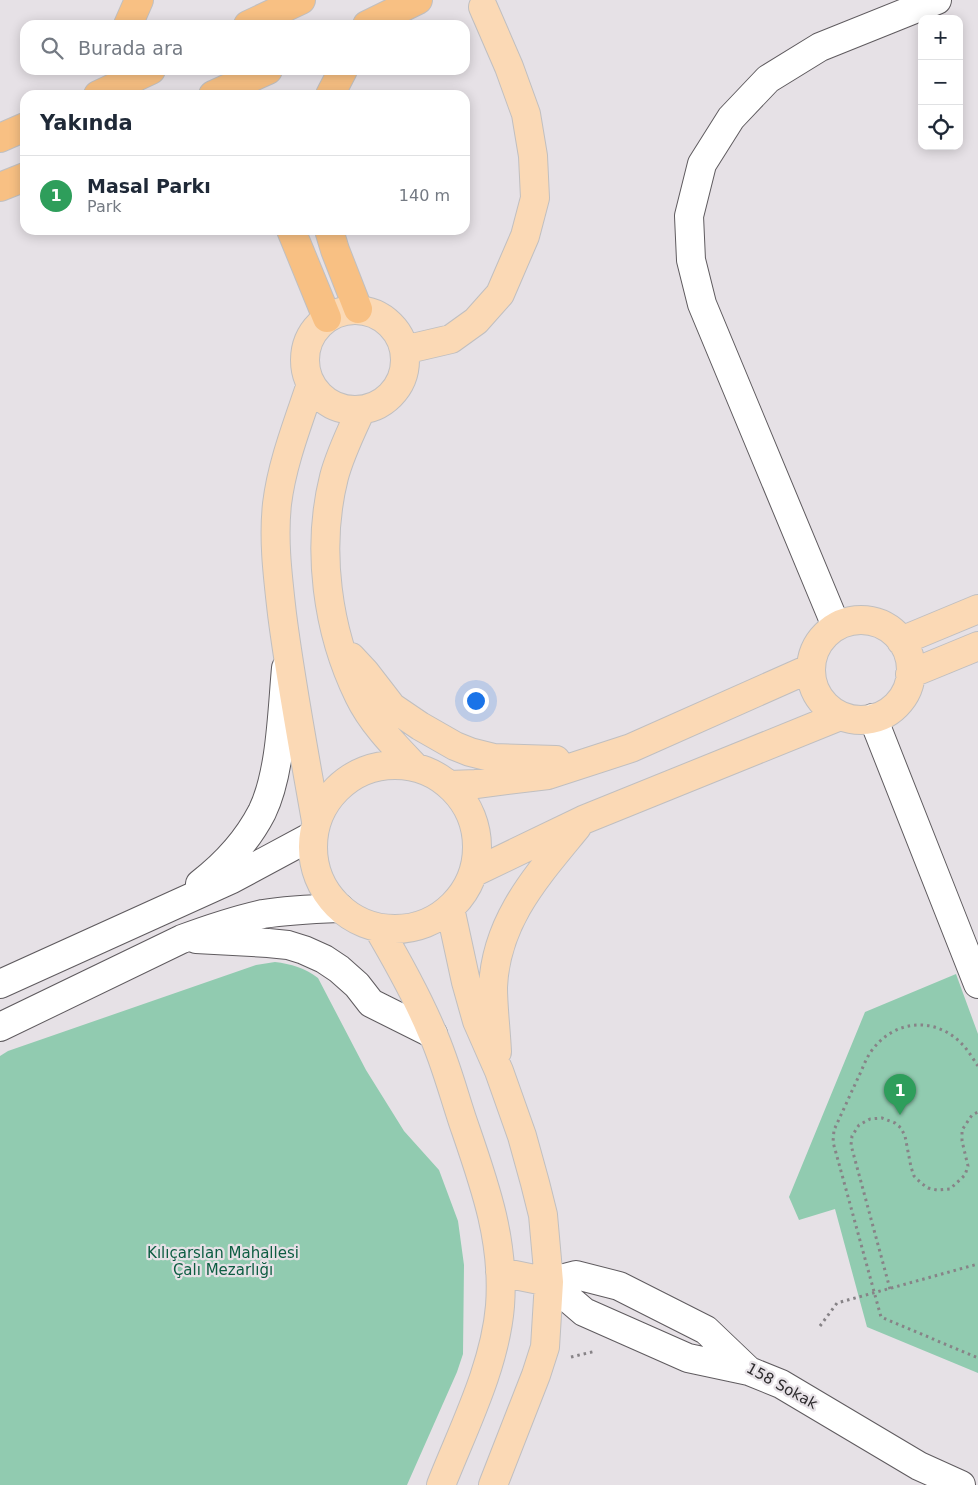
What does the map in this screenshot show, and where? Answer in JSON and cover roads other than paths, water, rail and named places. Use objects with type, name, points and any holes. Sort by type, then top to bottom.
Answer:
[{"type":"highway","points":[[130,20],[139,0]]},
{"type":"highway","points":[[259,20],[301,0]]},
{"type":"highway","points":[[380,20],[418,0]]},
{"type":"highway","points":[[96,90],[103,75]]},
{"type":"highway","points":[[109,90],[140,75]]},
{"type":"highway","points":[[224,90],[257,75]]},
{"type":"highway","points":[[333,90],[340,75]]},
{"type":"highway","points":[[0,138],[20,129]]},
{"type":"highway","points":[[0,187],[20,178]]},
{"type":"highway","points":[[293,235],[327,318]]},
{"type":"highway","points":[[331,235],[335,250],[358,309]]},
{"type":"main road","points":[[404,350],[451,339],[476,321],[500,294],[525,236],[535,198],[533,156],[526,114],[509,67],[483,7]]},
{"type":"main road","points":[[358,309],[374,313],[388,321],[399,334],[404,350],[405,366],[400,382],[391,396],[377,405],[361,410],[344,409],[329,403],[316,392],[308,377],[304,361],[307,344],[314,329],[327,318],[342,310],[358,309]]},
{"type":"main road","points":[[311,384],[286,462],[277,504],[276,539],[278,580],[287,654],[314,828],[312,848],[317,876],[331,900],[352,918],[378,928],[406,930],[432,921],[455,905],[470,881],[478,854],[475,827],[464,801],[446,782],[416,767],[397,764],[371,767],[347,779],[328,797],[314,828]]},
{"type":"main road","points":[[361,410],[342,452],[334,477],[328,509],[326,550],[329,591],[338,643],[359,697],[372,718],[393,744],[416,767]]},
{"type":"main road","points":[[901,641],[978,609]]},
{"type":"main road","points":[[868,620],[884,626],[901,641],[907,650],[911,666],[910,682],[904,697],[893,709],[879,717],[863,721],[847,719],[832,711],[820,699],[812,684],[810,668],[814,651],[823,637],[836,626],[852,621],[868,620]]},
{"type":"main road","points":[[338,643],[365,672],[392,707],[420,726],[456,746],[470,752],[494,758],[589,762]]},
{"type":"main road","points":[[910,674],[978,646]]},
{"type":"main road","points":[[450,785],[476,784],[548,775],[589,762],[631,748],[810,668]]},
{"type":"main road","points":[[472,873],[582,820],[840,716]]},
{"type":"main road","points":[[499,1071],[494,987],[498,951],[506,925],[522,897],[582,820]]},
{"type":"main road","points":[[450,908],[466,982],[477,1021],[499,1071],[522,1136],[543,1215],[549,1282],[545,1347],[493,1485]]},
{"type":"main road","points":[[378,928],[402,969],[433,1034],[487,1193],[497,1234],[500,1306],[495,1337],[482,1381],[440,1485]]},
{"type":"main road","points":[[500,1272],[549,1282]]},
{"type":"street","points":[[836,626],[702,304],[691,260],[689,216],[702,164],[731,118],[768,79],[820,47],[937,0]]},
{"type":"street","points":[[172,906],[220,869],[246,840],[262,811],[270,788],[276,758],[287,654]]},
{"type":"street","points":[[873,718],[978,984]]},
{"type":"street","points":[[0,984],[232,879],[314,828]]},
{"type":"street","points":[[0,1027],[182,938],[239,920],[266,914],[304,909],[340,908]]},
{"type":"street","points":[[182,938],[268,943],[288,945],[304,950],[324,959],[339,969],[357,985],[371,1003],[433,1034]]},
{"type":"street","name":"158 Sokak","points":[[549,1282],[576,1276],[619,1286],[706,1330],[750,1371],[780,1384],[915,1476],[960,1485]]},
{"type":"street","points":[[549,1282],[584,1312],[688,1358],[750,1371]]},
{"type":"place","name":"Masal Parkı","points":[[900,1115]]},
{"type":"park label","name":"Kılıçarslan Mahallesi Çalı Mezarlığı","points":[[223,1262]]}]
